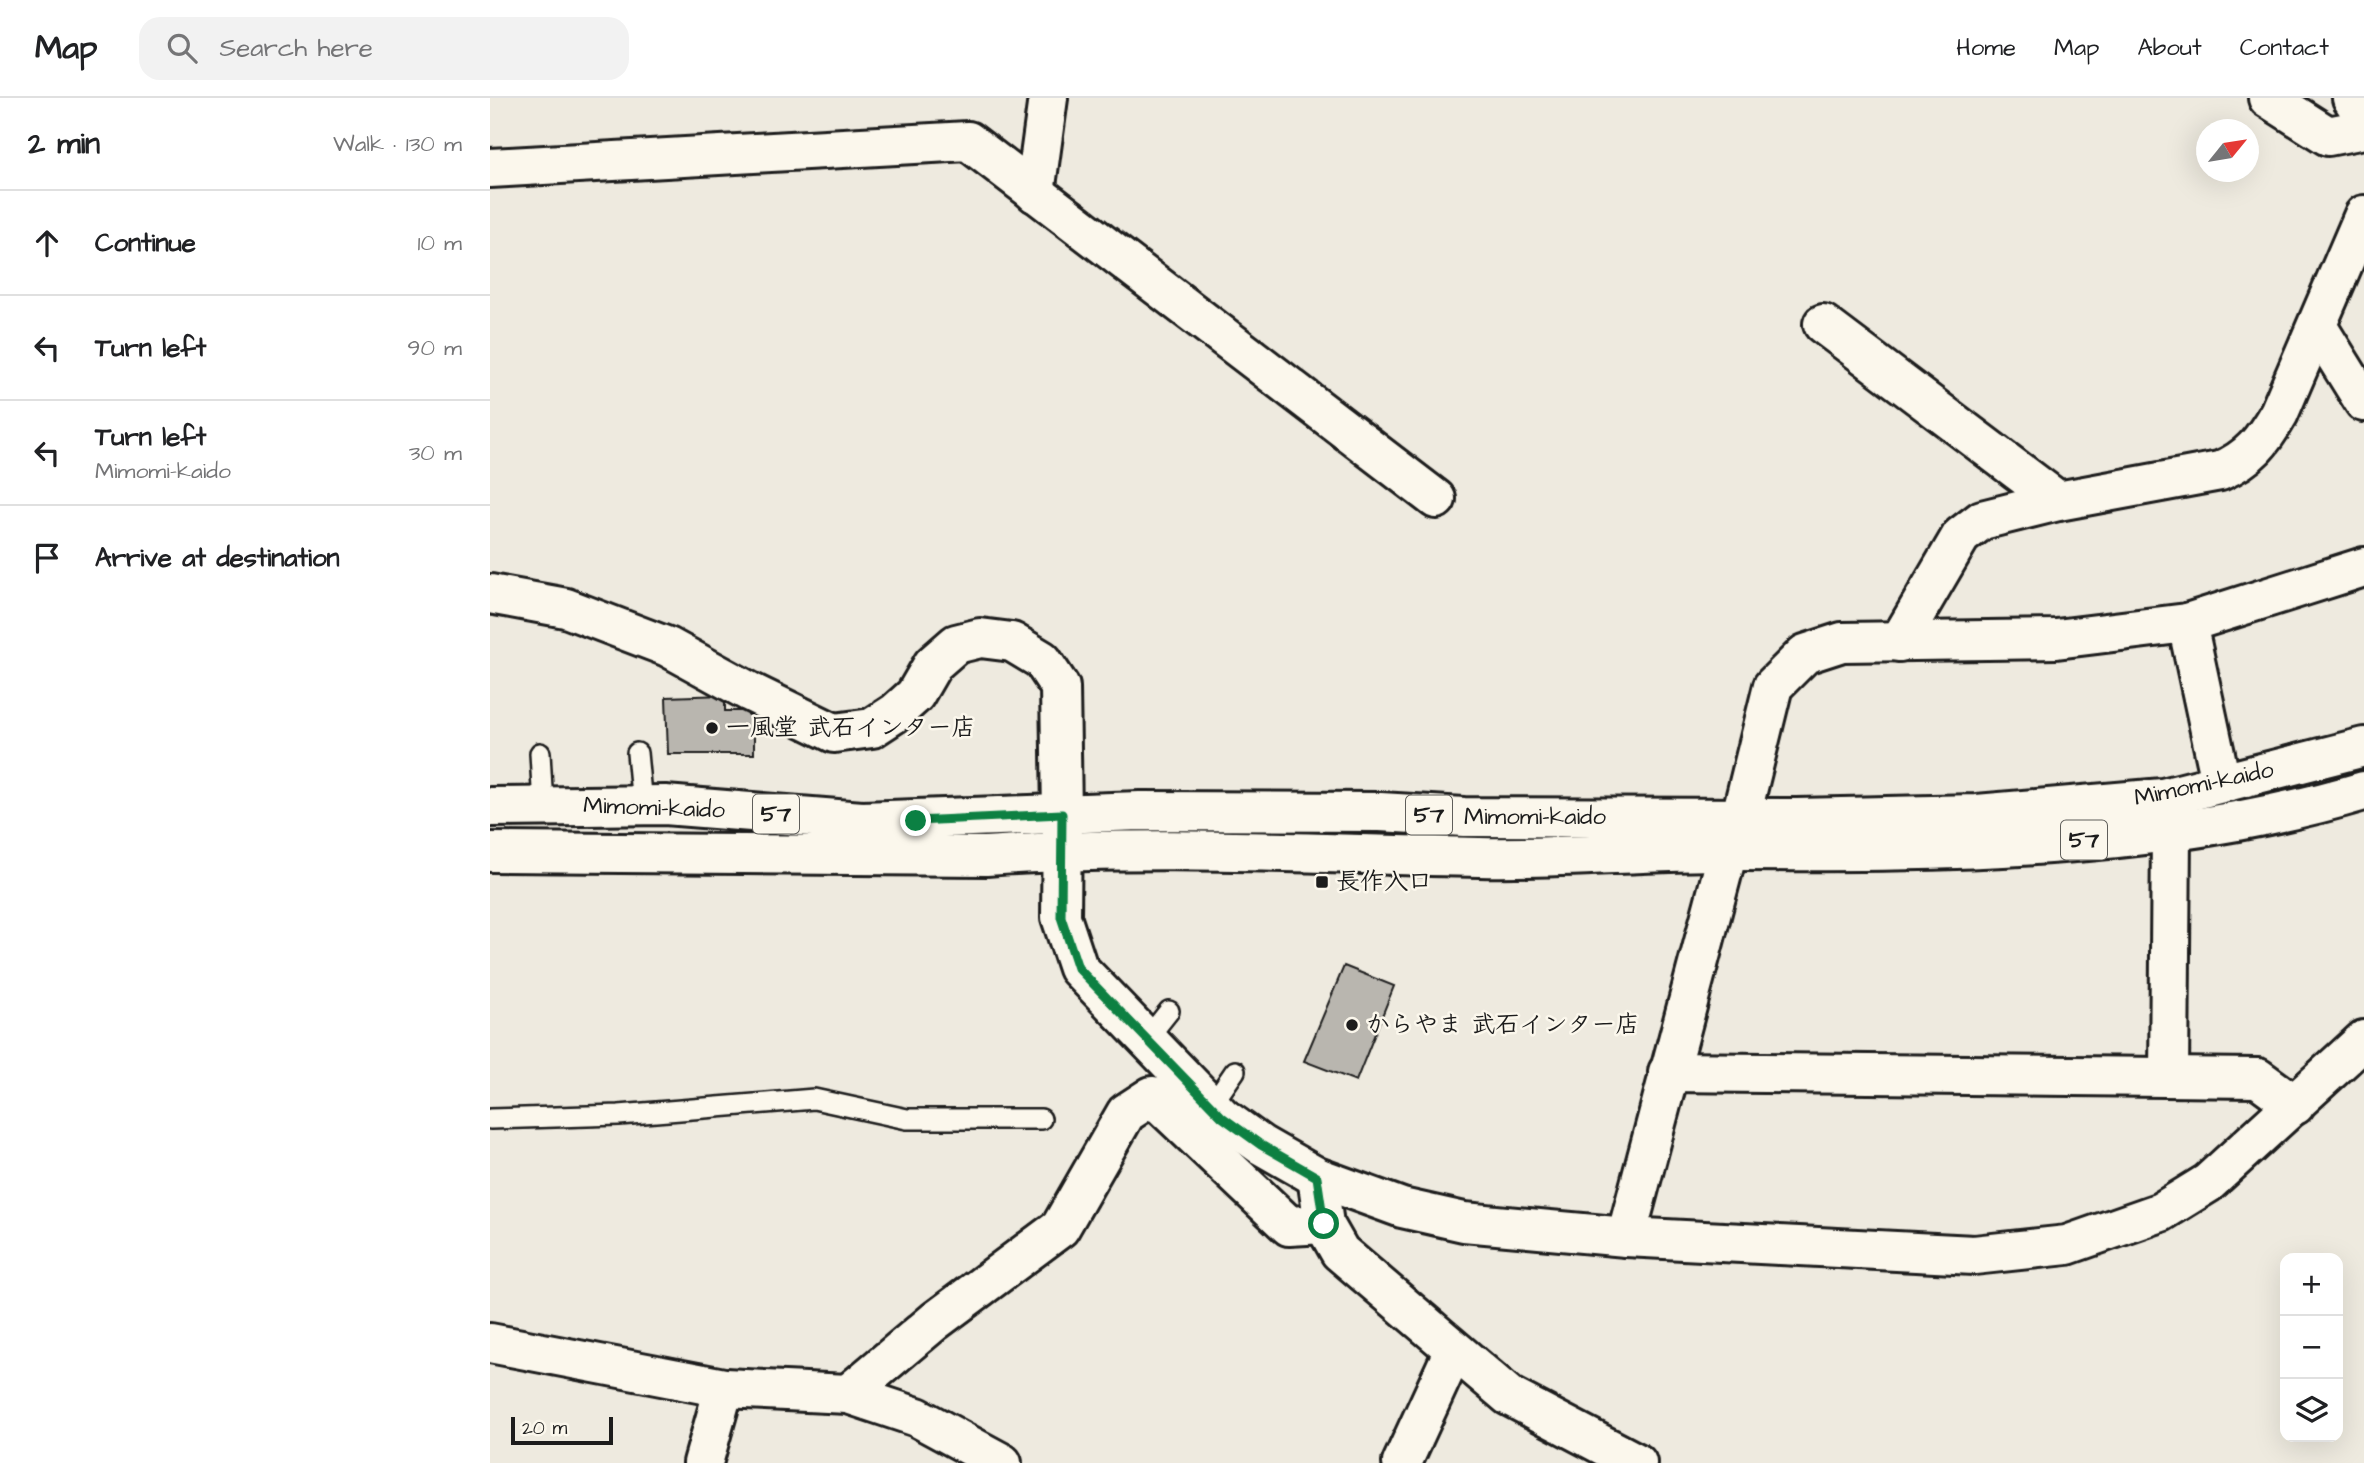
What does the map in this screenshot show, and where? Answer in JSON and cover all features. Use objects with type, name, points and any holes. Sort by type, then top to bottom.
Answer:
[{"type":"street","points":[[1035,193],[1048,98]]},
{"type":"street","points":[[2268,98],[2328,136],[2364,129]]},
{"type":"street","points":[[2352,98],[2364,117]]},
{"type":"street","points":[[490,168],[968,141],[1436,499]]},
{"type":"street","points":[[1899,642],[1961,536],[1982,520],[2057,501],[2220,471],[2243,461],[2262,443],[2279,413],[2364,215]]},
{"type":"street","points":[[1823,324],[2057,501]]},
{"type":"street","points":[[2317,326],[2364,402]]},
{"type":"street","points":[[1626,1237],[1773,686],[1805,654],[1842,642],[2056,639],[2187,623],[2364,568]]},
{"type":"street","points":[[490,594],[566,608],[668,647],[761,698],[834,733],[872,728],[895,713],[915,695],[933,664],[957,644],[980,638],[1012,642],[1042,660],[1060,687],[1061,917],[1078,968],[1211,1106],[1261,1145],[1317,1177],[1402,1208],[1464,1222],[1626,1237],[1974,1255],[2067,1245],[2127,1226],[2185,1198],[2217,1175],[2364,1040]]},
{"type":"street","points":[[2187,623],[2221,782]]},
{"type":"street","name":"Mimomi-kaido","points":[[490,807],[642,805],[1307,851],[1482,857],[1735,833],[1797,818],[1978,814],[2163,798],[2364,747]]},
{"type":"street","name":"Mimomi-kaido","points":[[1735,833],[1979,849],[2171,832],[2362,795]]},
{"type":"street","points":[[2169,1077],[2171,832]]},
{"type":"street","name":"Mimomi-kaido","points":[[490,852],[972,856],[1061,833]]},
{"type":"street","points":[[1668,1072],[2258,1078],[2295,1105]]},
{"type":"street","points":[[848,1394],[935,1321],[1060,1228],[1126,1113],[1152,1097],[1289,1226],[1324,1224]]},
{"type":"street","points":[[1317,1177],[1324,1224],[1340,1252],[1508,1396],[1637,1463]]},
{"type":"street","points":[[490,1343],[724,1388],[848,1394],[917,1418],[1002,1463]]},
{"type":"street","points":[[1402,1463],[1454,1350]]},
{"type":"street","points":[[703,1463],[724,1388]]},
{"type":"lane","points":[[540,753],[543,806]]},
{"type":"lane","points":[[637,753],[642,805]]},
{"type":"lane","points":[[1146,1040],[1169,1011]]},
{"type":"lane","points":[[1211,1106],[1235,1071]]},
{"type":"lane","points":[[490,1119],[619,1115],[814,1099],[907,1119],[1041,1119]]},
{"type":"building","points":[[725,695],[725,711],[754,711],[754,754],[668,754],[666,697]]},
{"type":"building","points":[[1344,966],[1394,986],[1356,1081],[1304,1061]]},
{"type":"place","name":"一風堂 武石インター店","points":[[712,728]]},
{"type":"place","name":"長作入口","points":[[1322,882]]},
{"type":"place","name":"からやま 武石インター店","points":[[1352,1025]]},
{"type":"route","points":[[916,821],[1062,814],[1059,851],[1061,917],[1078,968],[1222,1117],[1261,1145],[1317,1177],[1324,1224]]}]
